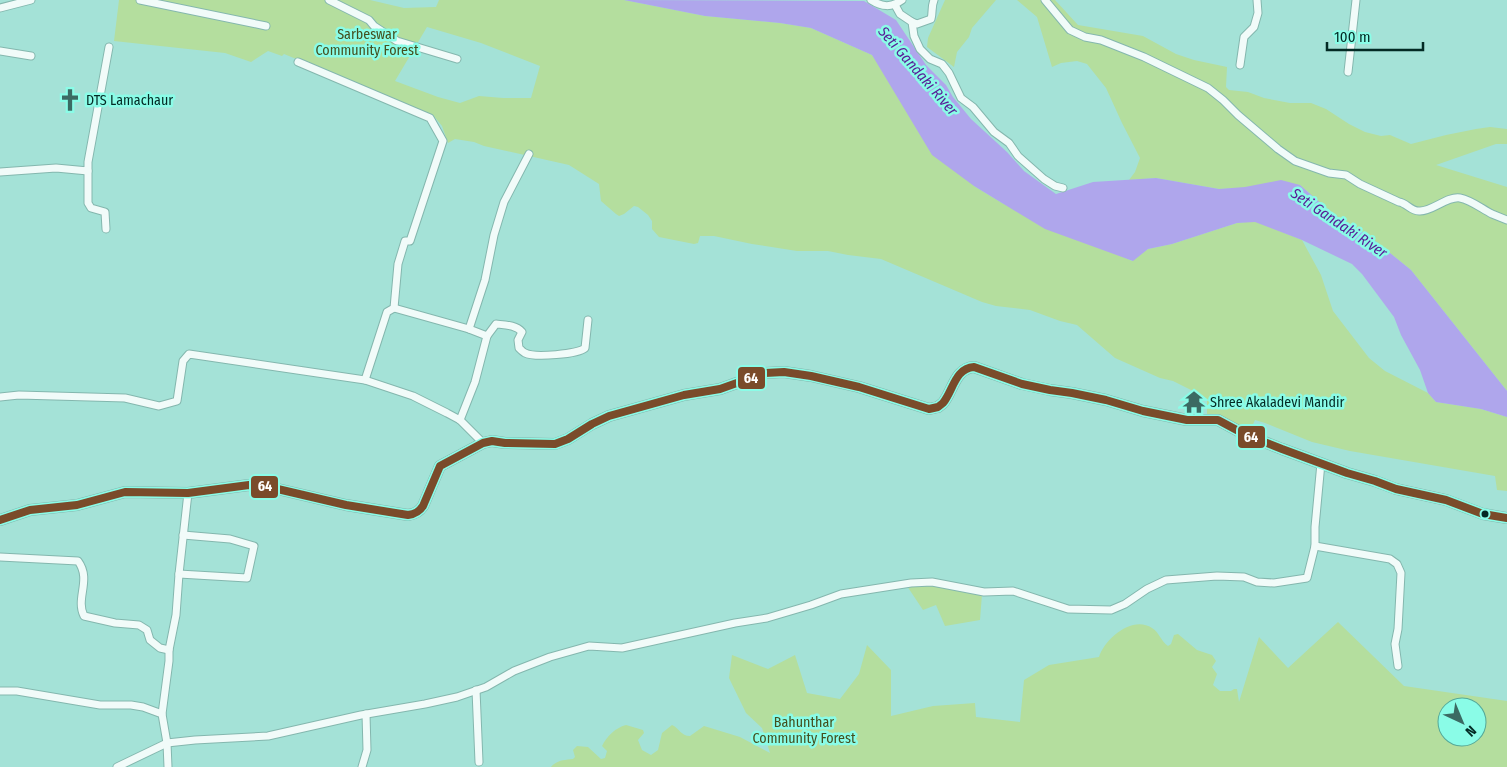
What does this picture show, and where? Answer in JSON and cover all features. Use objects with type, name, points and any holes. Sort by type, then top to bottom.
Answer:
[{"type":"main road","points":[[0,520],[30,510],[76,505],[125,492],[188,493],[249,485],[269,487],[346,505],[408,515],[420,511],[440,466],[483,443],[492,441],[555,444],[568,439],[609,416],[684,395],[720,389],[765,373],[777,372],[811,376],[859,387],[923,408],[934,409],[947,399],[962,372],[974,367],[1022,384],[1106,400],[1131,408],[1187,420],[1218,420],[1244,434],[1396,489],[1446,500],[1484,514],[1507,518]]},
{"type":"street","points":[[0,8],[31,0]]},
{"type":"street","points":[[140,0],[266,26]]},
{"type":"street","points":[[329,0],[369,20],[374,26],[397,41],[457,59]]},
{"type":"street","points":[[871,0],[876,4],[888,6],[895,5],[902,0]]},
{"type":"street","points":[[895,5],[900,14],[917,24],[931,19],[934,0]]},
{"type":"street","points":[[1045,0],[1070,30],[1144,57],[1203,85],[1223,100],[1278,149],[1295,161],[1329,173],[1346,175],[1360,184],[1404,203],[1410,209],[1416,211],[1426,210],[1459,197],[1493,215],[1507,220]]},
{"type":"street","points":[[1240,65],[1244,37],[1254,27],[1258,13],[1257,0]]},
{"type":"street","points":[[1348,72],[1356,0]]},
{"type":"street","points":[[912,22],[914,36],[920,49],[930,59],[942,64],[949,73],[961,98],[973,107],[994,132],[1008,143],[1018,156],[1044,179],[1055,186],[1063,188]]},
{"type":"street","points":[[106,228],[105,212],[91,208],[88,202],[88,162],[109,47]]},
{"type":"street","points":[[0,51],[31,56]]},
{"type":"street","points":[[298,62],[430,118],[443,142],[410,241],[405,241],[398,264],[394,308]]},
{"type":"street","points":[[469,329],[485,280],[494,235],[504,202],[529,154]]},
{"type":"street","points":[[0,172],[56,168],[88,171]]},
{"type":"street","points":[[365,380],[387,312],[394,308],[469,329],[486,336]]},
{"type":"street","points":[[460,420],[475,382],[486,336],[496,324],[518,328],[522,332],[518,340],[519,348],[525,353],[544,356],[582,351],[586,348],[588,320]]},
{"type":"street","points":[[0,397],[19,395],[125,398],[159,406],[178,401],[183,361],[189,354],[365,380],[413,396],[460,420],[483,443]]},
{"type":"street","points":[[117,767],[167,743],[268,736],[366,714],[457,697],[486,687],[514,671],[550,657],[589,646],[622,648],[735,623],[767,618],[841,594],[911,583],[932,582],[984,592],[1013,591],[1068,609],[1112,610],[1159,582],[1166,580],[1217,576],[1244,577],[1257,582],[1274,583],[1307,578],[1315,546],[1321,463]]},
{"type":"street","points":[[168,767],[167,743],[162,714],[169,650],[176,615],[188,493]]},
{"type":"street","points":[[179,574],[247,578],[254,546],[230,539],[183,535]]},
{"type":"street","points":[[1315,546],[1390,559],[1397,564],[1400,573],[1398,629],[1395,644],[1398,666]]},
{"type":"street","points":[[0,557],[78,561],[83,568],[82,612],[84,616],[114,623],[139,625],[147,630],[150,640],[160,648],[169,650]]},
{"type":"street","points":[[476,690],[479,762]]},
{"type":"street","points":[[0,691],[17,691],[100,705],[131,705],[162,714]]},
{"type":"street","points":[[362,767],[367,750],[366,714]]},
{"type":"green space","name":"Sarbeswar Community Forest","points":[[119,0],[370,0],[404,8],[436,7],[439,0],[624,0],[705,16],[811,28],[872,55],[974,186],[1002,203],[1132,261],[1148,249],[1172,244],[1237,223],[1255,221],[1302,240],[1321,275],[1333,311],[1369,358],[1385,371],[1428,393],[1436,402],[1481,409],[1507,417],[1507,491],[1497,490],[1495,476],[1350,451],[1312,442],[1255,420],[1249,433],[1207,418],[1207,400],[1173,381],[1160,378],[1115,358],[1077,325],[1030,310],[996,306],[982,302],[881,259],[828,251],[797,251],[714,236],[700,236],[698,243],[694,244],[659,237],[652,229],[652,221],[648,215],[638,207],[634,206],[619,216],[601,201],[599,184],[569,165],[484,146],[474,142],[455,139],[448,143],[442,126],[433,115],[284,54],[282,56],[268,51],[251,62],[225,53],[114,41]],"holes":[[[427,27],[481,43],[540,66],[531,98],[479,96],[460,103],[395,81]]]},
{"type":"green space","points":[[945,0],[996,0],[972,28],[969,37],[957,52],[954,67],[927,47],[928,38]]},
{"type":"green space","points":[[1017,0],[1055,0],[1078,25],[1143,36],[1176,54],[1227,67],[1226,87],[1229,90],[1248,92],[1264,98],[1290,103],[1311,103],[1326,109],[1365,132],[1381,136],[1390,135],[1411,144],[1476,129],[1490,127],[1507,129],[1507,144],[1496,144],[1436,165],[1507,187],[1507,391],[1411,270],[1369,236],[1333,214],[1300,185],[1219,189],[1156,178],[1129,180],[1135,172],[1140,158],[1106,88],[1087,64],[1077,61],[1061,63],[1052,67],[1037,17]]},
{"type":"green space","points":[[942,585],[982,594],[980,620],[945,626],[936,605],[923,610],[907,586]]},
{"type":"green space","name":"Bahunthar Community Forest","points":[[1338,622],[1404,686],[1480,697],[1437,697],[1437,747],[1487,747],[1487,698],[1507,701],[1507,767],[551,767],[558,762],[573,759],[575,757],[573,750],[577,746],[588,747],[601,759],[605,758],[607,751],[602,746],[604,742],[615,730],[626,725],[643,730],[644,733],[638,740],[642,750],[651,755],[658,750],[662,733],[672,725],[684,735],[690,736],[704,726],[740,737],[770,753],[762,728],[746,713],[729,678],[732,655],[768,669],[795,655],[807,693],[840,699],[859,674],[867,645],[891,670],[891,716],[933,706],[975,703],[976,717],[1020,722],[1024,680],[1049,665],[1099,657],[1113,636],[1128,626],[1137,624],[1152,628],[1168,646],[1171,644],[1174,635],[1178,634],[1197,650],[1212,655],[1216,661],[1212,667],[1217,674],[1213,685],[1220,691],[1237,689],[1239,702],[1259,637],[1288,668]]},
{"type":"water","name":"Seti Gandaki River","points":[[624,0],[864,1],[896,20],[926,65],[946,85],[971,119],[1007,152],[1024,171],[1056,194],[1093,182],[1156,178],[1219,189],[1245,187],[1281,180],[1300,185],[1333,214],[1369,236],[1411,270],[1507,391],[1507,417],[1481,409],[1436,402],[1428,393],[1420,370],[1401,335],[1394,317],[1362,274],[1352,264],[1302,240],[1255,222],[1237,223],[1172,244],[1148,249],[1133,261],[1045,229],[974,186],[932,155],[872,55],[811,28],[705,16]]},
{"type":"transit line","name":"64","points":[[0,520],[30,510],[77,505],[125,492],[188,493],[249,485],[269,487],[346,505],[408,515],[417,512],[423,506],[440,466],[483,443],[492,441],[555,444],[568,439],[609,416],[684,395],[720,389],[765,373],[784,372],[811,376],[859,387],[929,409],[938,407],[943,403],[958,376],[968,368],[974,367],[1022,384],[1106,400],[1143,411],[1187,420],[1218,420],[1244,434],[1347,473],[1396,489],[1446,500],[1483,514],[1507,518]]},
{"type":"place","name":"DTS Lamachaur","points":[[70,100]]},
{"type":"place","name":"Shree Akaladevi Mandir","points":[[1194,402]]}]
